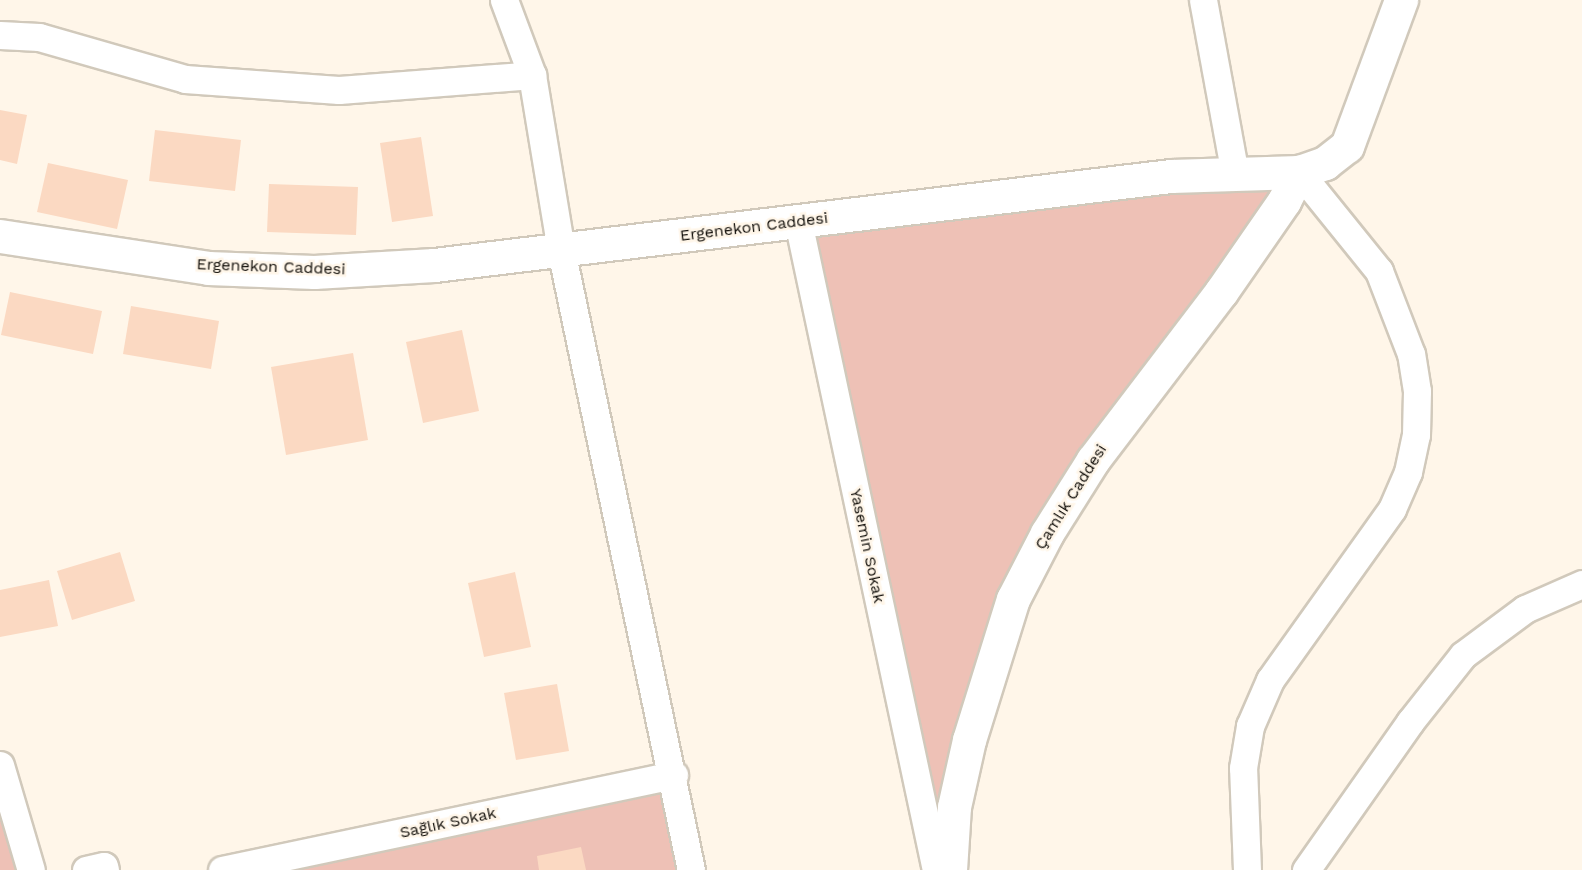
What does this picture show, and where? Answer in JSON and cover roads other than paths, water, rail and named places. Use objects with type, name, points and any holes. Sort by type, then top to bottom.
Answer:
[{"type":"street","points":[[505,0],[532,75],[561,250],[674,775],[692,870]]},
{"type":"street","points":[[1203,0],[1235,175]]},
{"type":"street","name":"Ergenekon Caddesi","points":[[0,236],[208,268],[315,272],[434,265],[1171,176],[1299,172],[1325,163],[1347,146],[1401,0]]},
{"type":"street","points":[[0,35],[39,37],[197,80],[339,90],[532,75]]},
{"type":"street","points":[[1247,870],[1243,768],[1250,726],[1270,680],[1392,509],[1408,472],[1416,435],[1417,391],[1411,354],[1379,272],[1299,172]]},
{"type":"street","name":"Çamlık Caddesi","points":[[950,870],[954,807],[969,740],[1012,599],[1047,533],[1093,460],[1221,292],[1284,201],[1299,172]]},
{"type":"street","name":"Yasemin Sokak","points":[[798,221],[936,870]]},
{"type":"street","points":[[1306,870],[1410,722],[1463,655],[1525,609],[1582,584]]},
{"type":"street","points":[[0,765],[31,870]]},
{"type":"street","name":"Sağlık Sokak","points":[[222,870],[674,775]]},
{"type":"street","points":[[86,870],[104,866],[105,870]]}]
